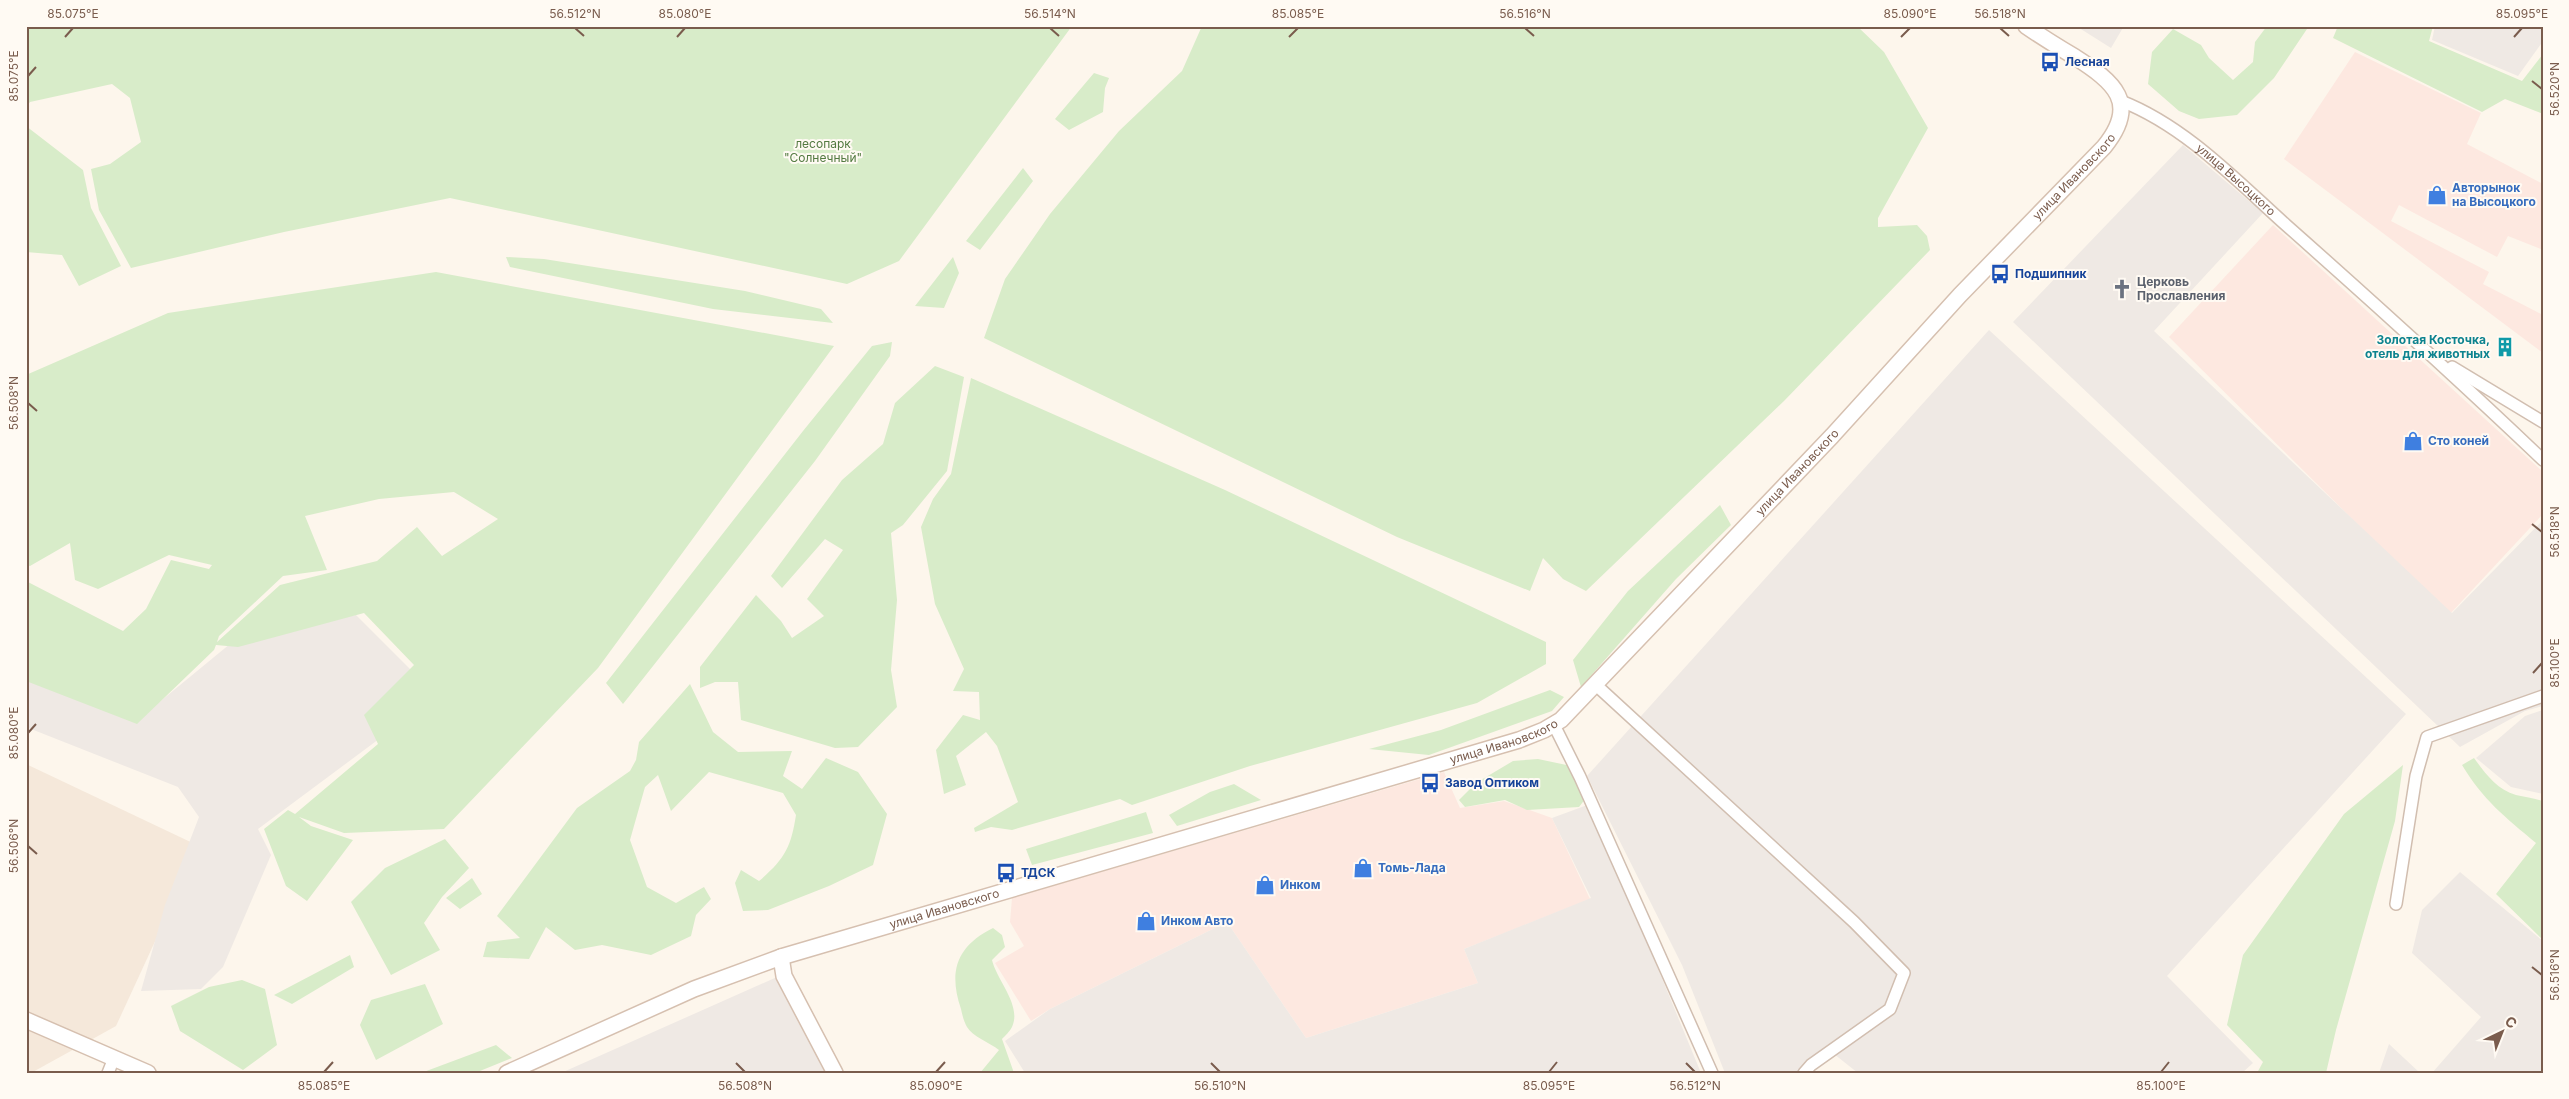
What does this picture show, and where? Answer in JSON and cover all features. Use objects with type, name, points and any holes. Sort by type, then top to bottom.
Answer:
[{"type":"main road","points":[[2026,26],[2098,72],[2111,83],[2121,101]]},
{"type":"main road","name":"улица Ивановского","points":[[507,1073],[694,989],[781,957],[1519,740],[1554,725],[1570,714],[1832,436],[1960,295],[2104,147],[2118,128],[2121,101]]},
{"type":"main road","points":[[781,957],[784,976],[835,1073]]},
{"type":"main road","points":[[26,1020],[148,1073]]},
{"type":"street","name":"улица Высоцкого","points":[[2121,101],[2145,110],[2213,160],[2432,355],[2543,460]]},
{"type":"street","name":"улица Высоцкого","points":[[2432,355],[2543,422]]},
{"type":"street","points":[[1596,685],[1854,922],[1904,973],[1890,1009],[1811,1065],[1804,1073]]},
{"type":"street","points":[[2396,904],[2416,776],[2428,737],[2543,696]]},
{"type":"street","points":[[1554,725],[1596,813],[1712,1073]]},
{"type":"street","points":[[108,1073],[114,1058]]},
{"type":"shaded area","points":[[2076,26],[2124,26],[2111,48]]},
{"type":"shaded area","points":[[2435,26],[2543,26],[2543,41],[2518,76],[2432,40]]},
{"type":"shaded area","name":"Авторынок на Высоцкого","points":[[2355,52],[2481,113],[2467,144],[2543,184],[2543,250],[2508,236],[2497,257],[2399,205],[2391,221],[2489,272],[2483,284],[2543,315],[2543,353],[2284,159]]},
{"type":"shaded area","points":[[2183,145],[2263,213],[2154,331],[2452,613],[2543,520],[2543,706],[2525,711],[2460,747],[2013,322]]},
{"type":"shaded area","points":[[2273,225],[2543,472],[2543,514],[2449,615],[2169,337]]},
{"type":"shaded area","points":[[1989,330],[2406,714],[2167,976],[2253,1063],[2242,1073],[1858,1073],[1834,1054],[1803,1073],[1725,1073],[1682,965],[1587,776]]},
{"type":"shaded area","points":[[356,615],[414,673],[379,739],[258,829],[271,855],[223,967],[201,989],[141,991],[165,905],[199,817],[178,787],[26,727],[26,674],[140,718],[236,639]]},
{"type":"shaded area","points":[[2543,710],[2543,794],[2511,787],[2476,758],[2525,716]]},
{"type":"shaded area","points":[[26,764],[199,846],[116,1026],[31,1073],[26,1073]]},
{"type":"shaded area","points":[[1444,772],[1460,808],[1504,801],[1552,818],[1590,899],[1464,949],[1478,983],[1306,1038],[1227,922],[1050,1009],[1031,1021],[995,963],[1024,946],[1010,922],[1012,898]]},
{"type":"shaded area","points":[[1590,804],[1701,1073],[1025,1073],[1005,1041],[1050,1009],[1227,922],[1306,1038],[1478,983],[1464,949],[1591,898],[1552,818]]},
{"type":"shaded area","points":[[2460,872],[2543,941],[2543,1073],[2432,1073],[2481,1017],[2412,953],[2422,910]]},
{"type":"shaded area","points":[[777,977],[826,1073],[561,1073]]},
{"type":"shaded area","points":[[2389,1044],[2420,1073],[2379,1073]]},
{"type":"green space","name":"лесопарк \"Солнечный\"","points":[[26,26],[1072,26],[899,261],[847,284],[450,198],[284,232],[131,268],[99,210],[91,169],[110,164],[141,142],[130,98],[112,84],[30,102],[26,108]]},
{"type":"green space","points":[[1202,26],[1857,26],[1884,52],[1928,128],[1878,218],[1878,227],[1917,225],[1927,236],[1930,250],[1784,401],[1586,591],[1563,579],[1543,558],[1530,591],[1397,537],[984,338],[1005,279],[1050,214],[1119,131],[1182,71]]},
{"type":"green space","points":[[2267,26],[2309,26],[2274,78],[2237,115],[2199,119],[2179,111],[2148,84],[2152,52],[2173,29],[2201,45],[2209,58],[2233,80],[2253,62],[2255,42]]},
{"type":"green space","points":[[2338,26],[2433,26],[2429,41],[2522,81],[2543,54],[2543,114],[2505,99],[2482,112],[2333,38]]},
{"type":"green space","points":[[1094,73],[1109,78],[1105,88],[1103,112],[1069,130],[1055,119]]},
{"type":"green space","points":[[26,126],[83,170],[91,208],[121,266],[79,286],[62,255],[26,252]]},
{"type":"green space","points":[[1023,168],[1033,181],[980,250],[966,241]]},
{"type":"green space","points":[[506,257],[544,259],[745,291],[821,309],[833,323],[713,309],[510,267]]},
{"type":"green space","points":[[953,257],[959,273],[944,308],[915,306]]},
{"type":"green space","points":[[436,272],[834,346],[598,668],[444,829],[344,833],[299,817],[311,826],[353,840],[307,901],[286,886],[264,829],[288,810],[295,814],[378,744],[364,715],[414,665],[364,613],[238,647],[216,645],[214,650],[137,724],[26,681],[26,581],[123,631],[146,609],[171,560],[209,569],[212,565],[169,555],[98,589],[75,580],[70,543],[30,566],[26,565],[26,375],[168,313]],"holes":[[[454,492],[498,519],[442,556],[417,527],[377,561],[280,585],[217,642],[219,636],[283,576],[327,570],[305,516],[379,499]]]},
{"type":"green space","points":[[892,342],[890,356],[815,461],[623,704],[606,683],[872,346]]},
{"type":"green space","points":[[935,366],[964,377],[947,471],[903,525],[891,533],[897,600],[891,670],[897,707],[858,747],[835,748],[741,720],[738,682],[715,682],[700,688],[700,667],[756,595],[781,621],[792,638],[824,616],[807,599],[843,550],[825,539],[782,588],[771,576],[842,480],[883,444],[895,403]]},
{"type":"green space","points":[[971,378],[1225,490],[1546,642],[1546,664],[1477,703],[1250,766],[1132,805],[1120,799],[1012,830],[991,827],[975,832],[974,828],[1018,802],[997,746],[986,732],[956,756],[966,785],[944,794],[936,750],[963,715],[980,720],[979,692],[953,691],[964,669],[935,604],[921,527],[933,499],[951,474]]},
{"type":"green space","points":[[1720,505],[1731,525],[1676,579],[1581,687],[1573,660],[1628,591]]},
{"type":"green space","points":[[690,684],[713,732],[738,752],[792,751],[783,776],[802,789],[826,758],[858,772],[887,814],[873,865],[829,886],[768,910],[743,911],[735,883],[741,870],[759,881],[781,859],[792,836],[796,815],[783,793],[709,772],[671,811],[658,775],[645,787],[630,840],[647,887],[676,903],[704,887],[711,899],[696,915],[691,936],[651,955],[602,945],[575,950],[546,927],[529,959],[483,957],[487,942],[520,938],[497,916],[577,808],[630,771],[636,760],[639,742]]},
{"type":"green space","points":[[1550,690],[1564,697],[1552,711],[1429,755],[1369,749],[1441,730]]},
{"type":"green space","points":[[2474,758],[2497,785],[2509,793],[2543,801],[2543,940],[2496,894],[2536,843],[2495,807],[2478,788],[2462,765]]},
{"type":"green space","points":[[1538,759],[1576,767],[1589,794],[1579,807],[1527,810],[1505,800],[1465,807],[1459,800],[1476,783],[1513,761]]},
{"type":"green space","points":[[2403,765],[2395,821],[2336,1030],[2326,1073],[2257,1073],[2263,1062],[2227,1025],[2243,955],[2344,814]]},
{"type":"green space","points":[[1234,784],[1261,800],[1177,826],[1169,815],[1210,792]]},
{"type":"green space","points":[[1146,812],[1153,833],[1032,865],[1026,849]]},
{"type":"green space","points":[[445,839],[469,868],[442,897],[424,923],[440,950],[391,975],[351,902],[385,868]]},
{"type":"green space","points":[[472,878],[482,894],[460,909],[446,898]]},
{"type":"green space","points":[[993,928],[1002,935],[1005,947],[992,960],[1014,1010],[1012,1027],[1002,1039],[1014,1073],[980,1073],[999,1050],[967,1027],[955,983],[956,971],[964,952],[971,943]]},
{"type":"green space","points":[[350,955],[354,967],[292,1004],[274,995]]},
{"type":"green space","points":[[242,980],[265,989],[277,1045],[243,1070],[180,1031],[171,1006],[209,987]]},
{"type":"green space","points":[[425,984],[443,1024],[376,1060],[360,1025],[371,1000]]},
{"type":"green space","points":[[496,1045],[512,1058],[475,1073],[421,1073]]},
{"type":"place","name":"Лесная","points":[[2050,62]]},
{"type":"place","name":"Авторынок на Высоцкого","points":[[2437,195]]},
{"type":"place","name":"Подшипник","points":[[2000,274]]},
{"type":"place","name":"Церковь Прославления","points":[[2122,289]]},
{"type":"place","name":"Золотая Косточка, отель для животных","points":[[2505,347]]},
{"type":"place","name":"Сто коней","points":[[2413,441]]},
{"type":"place","name":"Завод Оптиком","points":[[1430,783]]},
{"type":"place","name":"Томь-Лада","points":[[1363,868]]},
{"type":"place","name":"ТДСК","points":[[1006,873]]},
{"type":"place","name":"Инком","points":[[1265,885]]},
{"type":"place","name":"Инком Авто","points":[[1146,921]]}]
